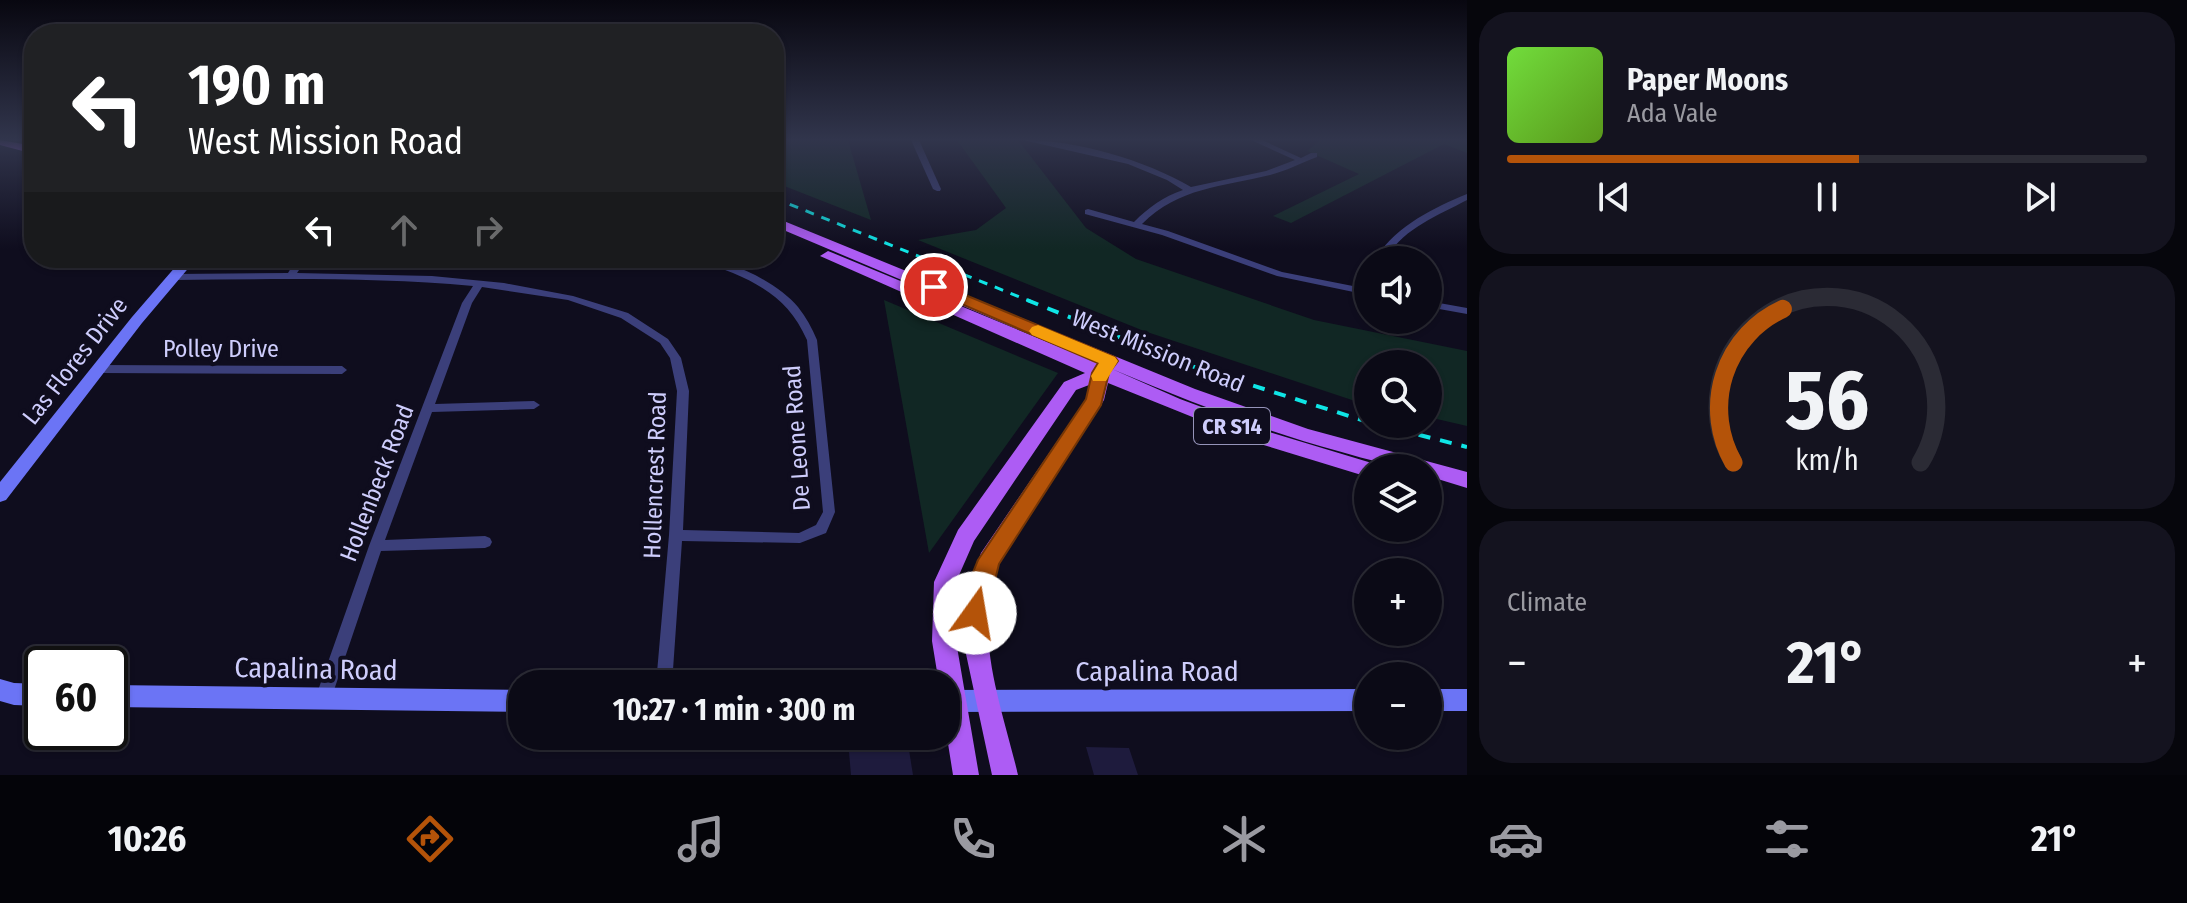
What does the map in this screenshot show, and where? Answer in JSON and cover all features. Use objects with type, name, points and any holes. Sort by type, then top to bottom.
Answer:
[{"type":"main road","name":"CR S14","points":[[784,226],[870,267]]},
{"type":"main road","name":"CR S14","points":[[784,237],[870,267]]},
{"type":"main road","name":"West Mission Road","points":[[870,267],[1264,438],[1354,465]]},
{"type":"main road","name":"West Mission Road","points":[[1105,367],[1279,426],[1378,454]]},
{"type":"main road","points":[[947,670],[945,582],[966,536],[1070,386],[1105,367]]},
{"type":"main road","points":[[1005,775],[976,625],[980,583],[989,560],[1095,400],[1105,367]]},
{"type":"main road","name":"West Mission Road","points":[[1442,473],[1467,481]]},
{"type":"main road","name":"West Mission Road","points":[[1442,478],[1467,481]]},
{"type":"main road","points":[[960,747],[966,775]]},
{"type":"street","points":[[931,176],[937,189]]},
{"type":"street","points":[[1169,176],[1189,190]]},
{"type":"street","points":[[1137,224],[1158,202],[1189,190],[1253,176]]},
{"type":"street","points":[[1387,246],[1400,235],[1467,197]]},
{"type":"street","points":[[1088,212],[1137,224],[1280,274],[1354,289]]},
{"type":"street","name":"Las Flores Drive","points":[[0,495],[182,268]]},
{"type":"street","points":[[290,277],[296,268]]},
{"type":"street","name":"De Leone Road","points":[[676,535],[800,538],[821,529],[829,512],[812,340],[806,322],[789,300],[773,288],[726,268]]},
{"type":"street","name":"Hollencrest Road","points":[[175,277],[398,276],[479,285],[567,297],[615,311],[637,320],[666,342],[680,368],[683,391],[665,670]]},
{"type":"street","name":"Hollenbeck Road","points":[[322,700],[467,303],[479,285]]},
{"type":"street","points":[[1442,307],[1467,311]]},
{"type":"street","name":"Polley Drive","points":[[99,369],[342,370]]},
{"type":"street","points":[[429,408],[534,405]]},
{"type":"street","points":[[376,546],[485,542]]},
{"type":"street","points":[[0,690],[24,694]]},
{"type":"street","name":"Capalina Road","points":[[128,696],[508,701]]},
{"type":"street","name":"Capalina Road","points":[[960,701],[1354,700]]},
{"type":"street","points":[[1442,700],[1467,700]]},
{"type":"green space","points":[[784,176],[858,176],[871,220],[784,186]]},
{"type":"green space","points":[[983,176],[1046,176],[1086,228],[1136,259],[1314,320],[1354,328],[1354,334],[1383,334],[1467,351],[1467,426],[1442,420],[1442,350],[1354,350],[1354,401],[1144,331],[918,240],[976,230],[1006,208]]},
{"type":"green space","points":[[1355,176],[1382,176],[1291,223],[1273,216]]},
{"type":"green space","points":[[884,300],[1058,373],[929,553]]},
{"type":"building","points":[[1086,747],[1129,748],[1138,775],[1094,775]]},
{"type":"building","points":[[909,750],[913,775],[851,775],[849,752]]},
{"type":"railway","points":[[784,202],[1032,302]]},
{"type":"railway","points":[[1027,300],[1188,365],[1354,418]]},
{"type":"railway","points":[[1431,438],[1467,447]]},
{"type":"slow traffic","points":[[1038,331],[1109,361],[1100,376]]},
{"type":"route","points":[[934,287],[1109,361],[1101,373],[1095,400],[989,560],[980,583],[975,613]]}]
